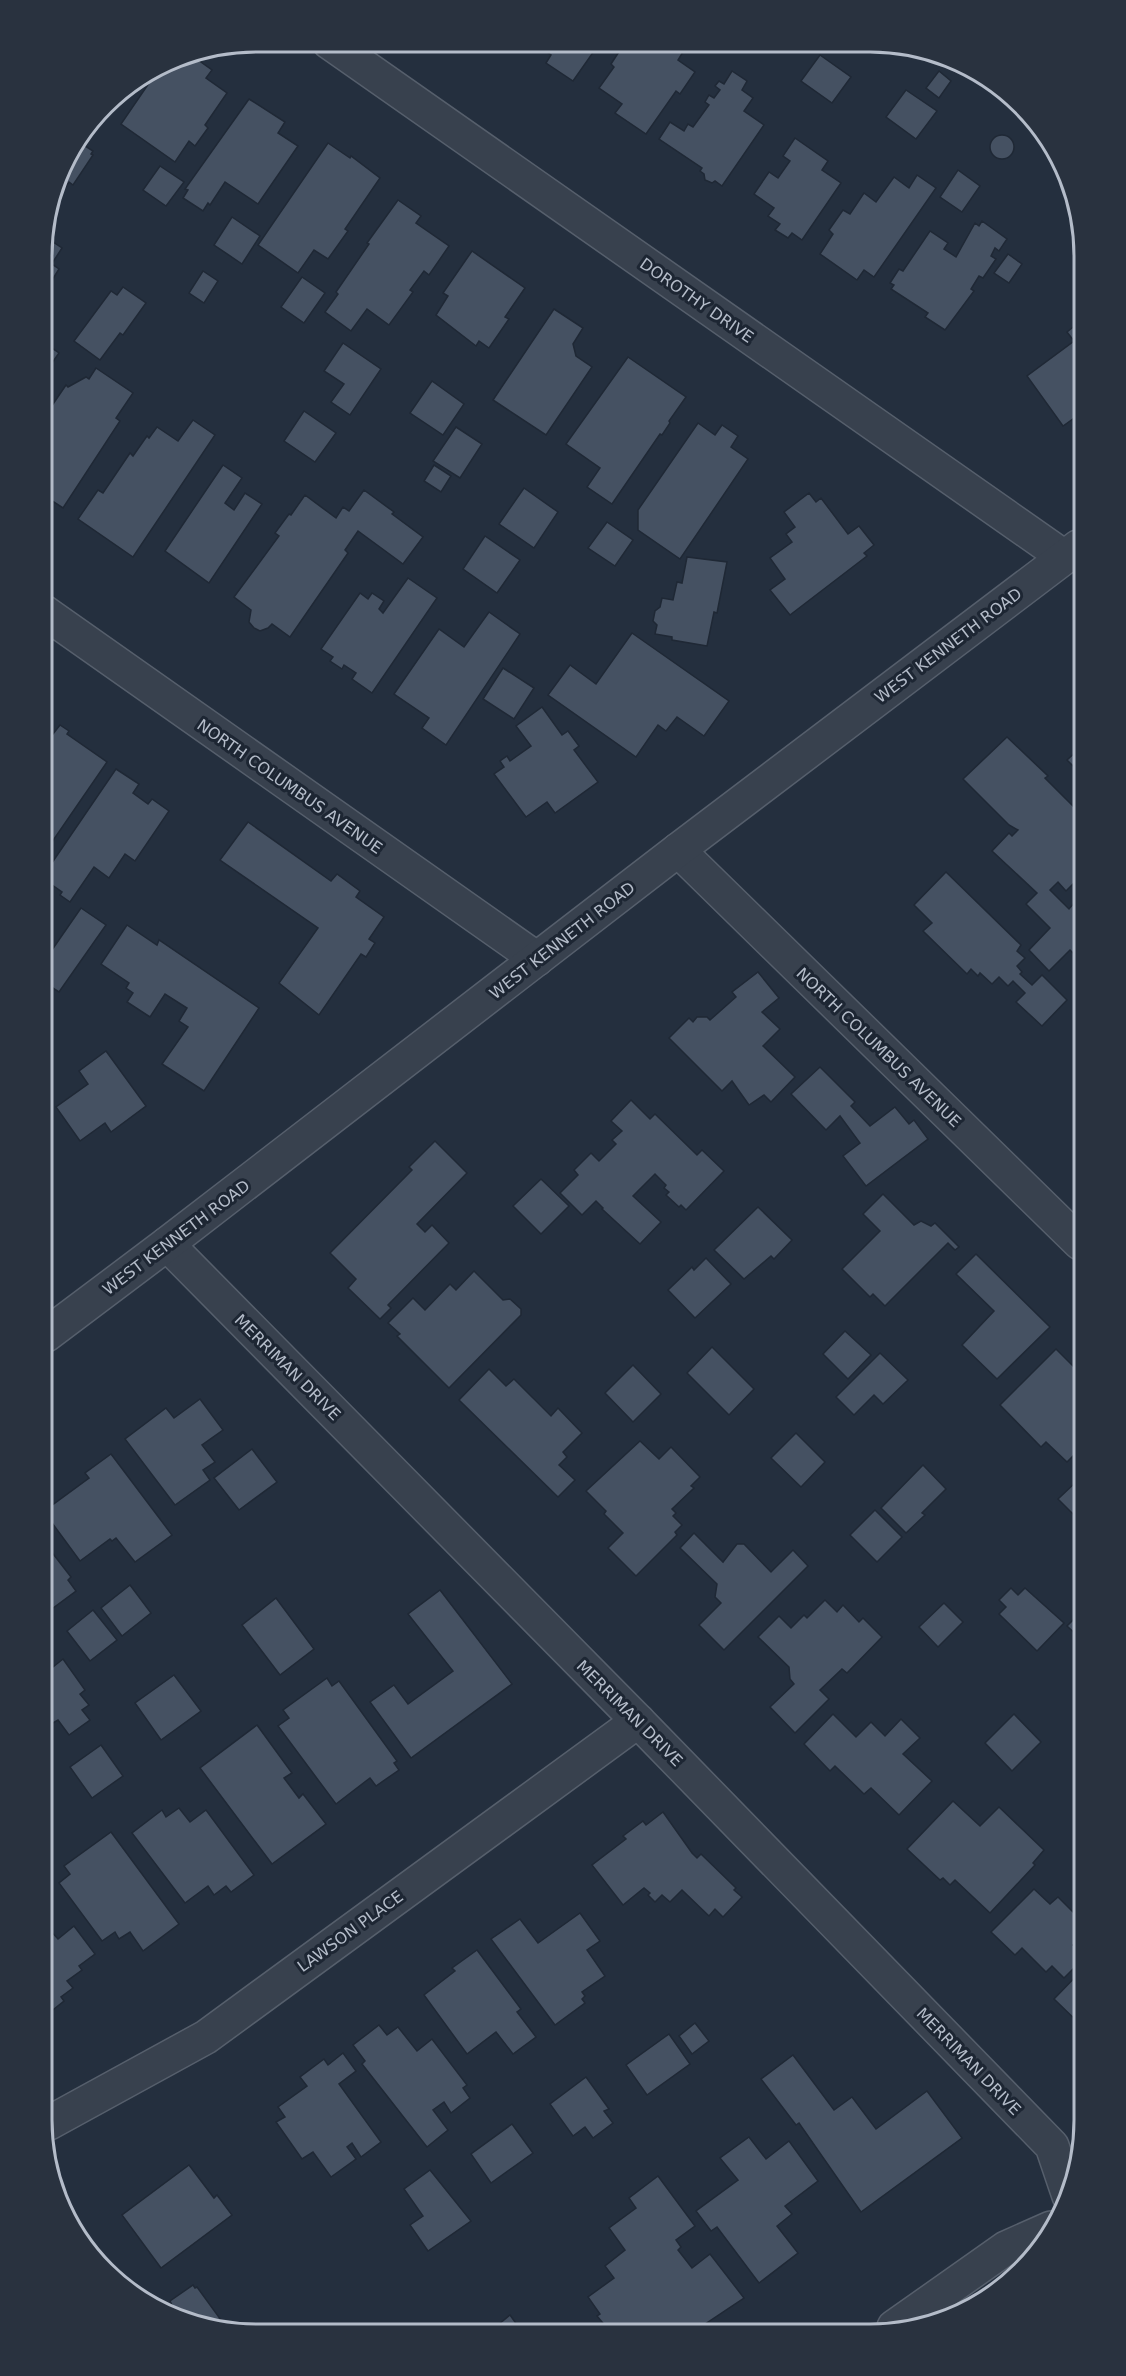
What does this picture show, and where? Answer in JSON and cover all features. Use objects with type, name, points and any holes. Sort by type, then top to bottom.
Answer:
[{"type":"street","name":"DOROTHY DRIVE","points":[[344,52],[1071,552]]},
{"type":"street","name":"WEST KENNETH ROAD","points":[[52,1330],[167,1245],[678,850],[1071,552]]},
{"type":"street","name":"NORTH COLUMBUS AVENUE","points":[[53,618],[537,959]]},
{"type":"street","name":"NORTH COLUMBUS AVENUE","points":[[678,850],[1073,1237]]},
{"type":"street","name":"MERRIMAN DRIVE","points":[[167,1245],[638,1721],[1052,2146],[1064,2181]]},
{"type":"street","name":"LAWSON PLACE","points":[[52,2121],[206,2037],[638,1721]]},
{"type":"street","points":[[903,2321],[1006,2248],[1039,2234]]},
{"type":"building","points":[[547,52],[593,52],[573,81],[546,63],[551,55]]},
{"type":"building","points":[[619,52],[683,52],[678,60],[695,72],[680,94],[676,91],[646,134],[615,113],[622,104],[599,88],[614,67],[611,64]]},
{"type":"building","points":[[820,55],[851,77],[832,103],[801,81]]},
{"type":"building","points":[[199,61],[212,70],[206,78],[227,93],[205,125],[208,128],[195,146],[189,141],[175,162],[121,124],[149,84]]},
{"type":"building","points":[[732,71],[747,81],[742,90],[753,98],[744,111],[764,125],[722,186],[715,181],[712,183],[705,180],[704,174],[700,171],[702,168],[659,139],[670,122],[684,131],[688,124],[693,127],[709,105],[705,102],[709,95],[714,98],[720,90],[715,86],[719,81],[724,84]]},
{"type":"building","points":[[939,71],[951,81],[939,98],[926,88]]},
{"type":"building","points":[[906,90],[937,111],[916,139],[886,117]]},
{"type":"building","points":[[249,99],[285,122],[278,133],[298,146],[258,204],[225,182],[210,205],[208,203],[203,211],[183,198],[188,190],[185,189]]},
{"type":"building","points":[[1002,135],[1011,138],[1014,147],[1011,156],[1002,159],[993,156],[990,147],[993,138]]},
{"type":"building","points":[[795,138],[828,161],[822,170],[841,183],[802,240],[792,233],[788,238],[775,230],[780,224],[768,216],[774,208],[754,194],[769,172],[778,178],[790,161],[783,156]]},
{"type":"building","points":[[328,143],[350,158],[351,156],[380,178],[345,229],[348,231],[328,259],[314,250],[298,273],[258,245]]},
{"type":"building","points":[[85,146],[93,151],[91,154],[93,155],[73,185],[69,182],[65,188]]},
{"type":"building","points":[[160,166],[184,182],[166,206],[143,190]]},
{"type":"building","points":[[958,170],[980,186],[962,212],[940,197]]},
{"type":"building","points":[[917,175],[936,188],[874,277],[864,270],[857,280],[820,254],[833,234],[829,230],[843,210],[850,214],[864,193],[876,202],[894,177],[909,188]]},
{"type":"building","points":[[398,200],[421,216],[416,223],[449,246],[429,275],[424,271],[410,290],[413,292],[389,325],[367,309],[351,331],[325,312],[369,244],[367,243]]},
{"type":"building","points":[[232,217],[260,236],[242,264],[214,245]]},
{"type":"building","points":[[982,221],[1007,239],[999,251],[995,248],[991,256],[996,259],[983,278],[979,276],[971,289],[974,291],[945,330],[925,317],[928,313],[891,289],[894,285],[890,283],[899,269],[903,271],[930,231],[948,243],[944,249],[956,257],[975,223],[979,226]]},
{"type":"building","points":[[53,242],[62,248],[53,262],[53,243]]},
{"type":"building","points":[[472,251],[525,288],[505,317],[509,319],[489,348],[479,341],[476,346],[436,315],[448,296],[443,293]]},
{"type":"building","points":[[1008,254],[1022,264],[1009,283],[994,273]]},
{"type":"building","points":[[53,265],[59,269],[53,279]]},
{"type":"building","points":[[203,271],[218,281],[204,303],[189,293]]},
{"type":"building","points":[[302,277],[325,293],[304,323],[281,307]]},
{"type":"building","points":[[123,287],[146,303],[123,335],[120,333],[100,360],[74,341],[111,291],[117,295]]},
{"type":"building","points":[[554,309],[583,328],[573,344],[576,356],[592,367],[546,435],[493,400]]},
{"type":"building","points":[[1074,326],[1074,341],[1067,332]]},
{"type":"building","points":[[1074,341],[1074,418],[1063,426],[1027,376]]},
{"type":"building","points":[[343,343],[381,369],[350,415],[331,402],[344,384],[324,371]]},
{"type":"building","points":[[53,349],[59,353],[53,362]]},
{"type":"building","points":[[628,357],[686,397],[662,435],[660,434],[612,504],[587,487],[600,468],[566,444]]},
{"type":"building","points":[[96,368],[133,393],[116,418],[120,421],[63,508],[53,501],[53,404],[66,385],[68,387],[86,377],[89,379]]},
{"type":"building","points":[[432,381],[464,404],[443,435],[410,413]]},
{"type":"building","points":[[304,411],[336,433],[315,462],[284,441]]},
{"type":"building","points":[[193,420],[215,435],[133,557],[78,519],[98,490],[103,493],[130,453],[133,456],[147,436],[149,438],[157,427],[178,441]]},
{"type":"building","points":[[698,423],[715,435],[722,425],[738,436],[731,447],[748,459],[680,559],[638,530],[638,510]]},
{"type":"building","points":[[456,427],[482,444],[460,478],[433,461]]},
{"type":"building","points":[[223,465],[242,478],[225,503],[234,510],[245,493],[262,504],[209,583],[165,551]]},
{"type":"building","points":[[434,465],[451,476],[441,492],[424,481]]},
{"type":"building","points":[[524,488],[558,512],[534,548],[499,524]]},
{"type":"building","points":[[364,490],[423,537],[403,564],[358,531],[345,550],[348,553],[290,637],[272,624],[260,631],[254,628],[249,622],[251,610],[234,597],[279,536],[275,533],[289,514],[291,515],[305,495],[336,518],[343,507],[349,511]]},
{"type":"building","points":[[809,493],[816,502],[821,498],[848,534],[859,526],[874,545],[864,553],[867,556],[790,615],[770,590],[785,579],[770,558],[792,542],[786,534],[795,527],[784,512]]},
{"type":"building","points":[[607,522],[633,540],[615,566],[588,548]]},
{"type":"building","points":[[485,536],[520,560],[497,593],[463,569]]},
{"type":"building","points":[[687,557],[727,562],[717,613],[714,612],[707,646],[672,640],[672,637],[655,634],[657,625],[653,621],[655,611],[660,607],[662,598],[673,600],[677,582],[682,583]]},
{"type":"building","points":[[408,578],[437,598],[372,693],[352,679],[356,673],[344,665],[342,669],[330,661],[333,657],[321,649],[360,593],[368,599],[372,593],[384,601],[379,609],[383,613]]},
{"type":"building","points":[[489,612],[520,634],[446,745],[422,728],[429,718],[394,694],[439,629],[464,647]]},
{"type":"building","points":[[632,633],[729,701],[704,736],[677,717],[666,731],[658,725],[636,757],[548,695],[570,665],[596,684]]},
{"type":"building","points":[[503,668],[534,688],[514,719],[483,699]]},
{"type":"building","points":[[542,707],[562,735],[568,731],[579,746],[574,750],[598,782],[555,813],[547,802],[526,817],[494,774],[504,767],[500,761],[507,756],[510,761],[531,746],[516,726]]},
{"type":"building","points":[[60,725],[69,731],[67,734],[107,762],[53,841],[53,734]]},
{"type":"building","points":[[1007,737],[1048,776],[1045,778],[1074,807],[1074,883],[1066,891],[1058,882],[1050,890],[1069,909],[1074,904],[1074,954],[1070,950],[1049,971],[1029,950],[1050,928],[1026,904],[1037,893],[992,851],[1009,833],[1012,836],[1018,830],[1009,825],[963,779]]},
{"type":"building","points":[[1074,754],[1074,767],[1067,760]]},
{"type":"building","points":[[116,769],[139,784],[133,793],[148,804],[152,799],[169,811],[135,861],[125,854],[109,878],[94,867],[70,902],[60,895],[62,892],[53,885],[53,862]]},
{"type":"building","points":[[248,822],[331,881],[337,874],[360,891],[356,897],[384,917],[369,939],[375,943],[366,957],[361,954],[319,1015],[279,983],[318,928],[220,860]]},
{"type":"building","points":[[946,872],[1021,945],[1017,951],[1025,958],[1017,966],[1022,972],[1020,974],[1032,985],[1042,975],[1067,1000],[1042,1026],[1016,1002],[1025,993],[1013,981],[1008,986],[999,977],[992,984],[980,973],[978,976],[971,969],[967,974],[923,931],[932,923],[914,905]]},
{"type":"building","points":[[81,908],[106,925],[59,992],[53,988],[53,949]]},
{"type":"building","points":[[127,925],[157,945],[159,940],[259,1008],[204,1091],[162,1064],[188,1027],[179,1021],[187,1008],[165,994],[150,1017],[127,1002],[133,993],[126,988],[129,983],[101,964]]},
{"type":"building","points":[[758,972],[779,998],[762,1012],[780,1029],[763,1046],[795,1077],[771,1102],[764,1095],[749,1105],[732,1081],[722,1091],[669,1038],[689,1018],[693,1022],[697,1017],[707,1017],[710,1020],[736,997],[732,992]]},
{"type":"building","points":[[106,1051],[146,1106],[111,1132],[105,1123],[80,1141],[56,1107],[88,1084],[79,1071]]},
{"type":"building","points":[[820,1067],[855,1102],[851,1106],[870,1126],[895,1107],[909,1124],[914,1120],[928,1139],[866,1186],[843,1156],[860,1143],[840,1116],[826,1130],[791,1094]]},
{"type":"building","points":[[631,1100],[650,1119],[655,1114],[697,1155],[702,1150],[724,1171],[686,1210],[666,1195],[669,1192],[664,1188],[666,1185],[655,1174],[633,1196],[661,1222],[640,1244],[596,1201],[582,1215],[560,1193],[578,1175],[574,1170],[591,1153],[599,1161],[616,1144],[612,1140],[622,1131],[611,1121]]},
{"type":"building","points":[[435,1141],[467,1173],[417,1224],[425,1232],[432,1225],[449,1243],[388,1305],[391,1308],[380,1319],[348,1288],[356,1279],[330,1253],[412,1170],[409,1167]]},
{"type":"building","points":[[541,1179],[569,1206],[541,1234],[513,1206]]},
{"type":"building","points":[[883,1194],[914,1225],[921,1221],[931,1226],[935,1223],[959,1247],[955,1250],[948,1243],[885,1306],[873,1294],[870,1297],[842,1269],[880,1231],[863,1214]]},
{"type":"building","points":[[758,1207],[792,1240],[774,1259],[771,1256],[744,1279],[714,1250]]},
{"type":"building","points":[[976,1254],[1050,1327],[997,1379],[962,1345],[994,1311],[956,1274]]},
{"type":"building","points":[[706,1258],[731,1284],[695,1318],[668,1290],[692,1267],[694,1270]]},
{"type":"building","points":[[474,1271],[503,1300],[510,1299],[521,1309],[521,1315],[449,1388],[397,1336],[400,1334],[388,1323],[413,1298],[425,1310],[450,1284],[456,1290]]},
{"type":"building","points":[[845,1331],[871,1355],[848,1379],[823,1354]]},
{"type":"building","points":[[712,1347],[754,1389],[729,1415],[687,1373]]},
{"type":"building","points":[[1056,1349],[1073,1366],[1073,1456],[1067,1462],[1046,1442],[1041,1447],[1000,1405]]},
{"type":"building","points":[[880,1353],[908,1380],[883,1404],[874,1395],[854,1415],[836,1397]]},
{"type":"building","points":[[633,1365],[661,1394],[633,1422],[605,1393]]},
{"type":"building","points":[[489,1369],[506,1386],[514,1379],[551,1416],[558,1408],[582,1433],[563,1452],[567,1457],[559,1465],[575,1480],[558,1497],[459,1400]]},
{"type":"building","points":[[200,1399],[223,1430],[202,1445],[215,1462],[203,1470],[210,1480],[175,1505],[125,1439],[166,1408],[174,1418]]},
{"type":"building","points":[[796,1433],[825,1462],[801,1487],[771,1458]]},
{"type":"building","points":[[640,1441],[659,1459],[671,1447],[700,1477],[691,1486],[694,1488],[672,1509],[676,1513],[673,1516],[682,1525],[675,1532],[677,1535],[636,1576],[608,1548],[623,1533],[586,1491]]},
{"type":"building","points":[[252,1449],[277,1482],[239,1510],[214,1478]]},
{"type":"building","points":[[111,1454],[172,1535],[135,1562],[116,1538],[112,1541],[110,1539],[80,1561],[52,1523],[52,1505],[89,1478],[85,1473]]},
{"type":"building","points":[[923,1465],[946,1489],[922,1513],[925,1515],[906,1533],[881,1508]]},
{"type":"building","points":[[1073,1485],[1073,1514],[1058,1499]]},
{"type":"building","points":[[875,1510],[902,1537],[877,1562],[850,1535]]},
{"type":"building","points":[[694,1533],[723,1562],[737,1544],[744,1544],[771,1572],[793,1550],[808,1566],[724,1650],[699,1625],[721,1603],[715,1597],[717,1584],[680,1548]]},
{"type":"building","points":[[52,1553],[71,1577],[68,1580],[76,1591],[52,1609]]},
{"type":"building","points":[[130,1585],[151,1613],[122,1636],[101,1608]]},
{"type":"building","points":[[1011,1588],[1018,1595],[1025,1588],[1064,1623],[1037,1651],[999,1614],[1006,1607],[999,1600]]},
{"type":"building","points":[[440,1590],[512,1684],[411,1758],[370,1702],[394,1685],[408,1704],[453,1671],[408,1614]]},
{"type":"building","points":[[276,1598],[314,1649],[280,1675],[242,1625]]},
{"type":"building","points":[[825,1600],[837,1612],[843,1605],[859,1622],[863,1618],[882,1637],[847,1673],[842,1669],[820,1690],[829,1699],[795,1733],[770,1707],[794,1684],[790,1679],[789,1667],[758,1637],[779,1616],[791,1628],[804,1615],[807,1618]]},
{"type":"building","points":[[944,1603],[963,1622],[938,1647],[919,1627]]},
{"type":"building","points":[[93,1610],[117,1640],[90,1661],[67,1631]]},
{"type":"building","points":[[1073,1620],[1073,1632],[1067,1626]]},
{"type":"building","points":[[63,1659],[85,1690],[80,1694],[89,1705],[82,1710],[90,1720],[69,1735],[58,1720],[52,1722],[52,1668]]},
{"type":"building","points":[[174,1675],[201,1711],[161,1740],[135,1703]]},
{"type":"building","points":[[327,1678],[332,1686],[339,1681],[397,1761],[394,1763],[399,1770],[376,1786],[370,1778],[336,1804],[278,1726],[289,1718],[283,1710]]},
{"type":"building","points":[[833,1714],[856,1737],[871,1722],[885,1736],[901,1719],[920,1738],[903,1754],[932,1781],[899,1815],[871,1788],[864,1794],[835,1766],[830,1771],[804,1744]]},
{"type":"building","points":[[1014,1714],[1041,1742],[1012,1771],[985,1743]]},
{"type":"building","points":[[257,1725],[292,1773],[284,1778],[299,1798],[303,1794],[326,1824],[272,1864],[200,1768]]},
{"type":"building","points":[[101,1745],[123,1776],[92,1798],[70,1767]]},
{"type":"building","points":[[953,1801],[980,1826],[999,1807],[1044,1850],[1033,1863],[1035,1865],[990,1913],[955,1880],[950,1885],[943,1878],[940,1880],[907,1849]]},
{"type":"building","points":[[179,1808],[190,1822],[206,1810],[254,1875],[231,1892],[226,1886],[214,1895],[208,1886],[185,1903],[132,1833],[162,1810],[166,1817]]},
{"type":"building","points":[[663,1812],[692,1853],[697,1858],[701,1854],[736,1888],[734,1890],[742,1897],[723,1917],[715,1909],[709,1916],[682,1890],[670,1902],[662,1895],[655,1902],[644,1888],[623,1905],[592,1865],[626,1839],[623,1836],[643,1821],[646,1825]]},
{"type":"building","points":[[111,1832],[179,1924],[143,1951],[130,1932],[119,1939],[115,1932],[102,1941],[59,1883],[70,1874],[64,1866]]},
{"type":"building","points":[[1034,1889],[1050,1904],[1058,1897],[1073,1912],[1073,1969],[1064,1978],[1052,1966],[1046,1972],[1022,1948],[1015,1955],[991,1932]]},
{"type":"building","points":[[580,1913],[600,1941],[587,1950],[605,1976],[582,1992],[585,1996],[582,1999],[585,2003],[555,2025],[491,1939],[520,1919],[538,1943]]},
{"type":"building","points":[[74,1926],[95,1954],[79,1966],[82,1970],[67,1981],[73,1988],[61,1997],[64,2001],[52,2011],[52,1932],[58,1939]]},
{"type":"building","points":[[477,1950],[521,2009],[517,2012],[536,2037],[513,2054],[496,2032],[467,2054],[424,1995],[455,1971],[452,1968]]},
{"type":"building","points":[[1073,1979],[1073,2017],[1054,1999]]},
{"type":"building","points":[[695,2023],[709,2041],[692,2054],[679,2036]]},
{"type":"building","points":[[379,2025],[387,2035],[398,2027],[417,2051],[432,2039],[467,2085],[463,2088],[470,2098],[451,2113],[444,2102],[433,2110],[448,2130],[427,2147],[362,2064],[365,2061],[353,2045]]},
{"type":"building","points":[[669,2034],[690,2064],[647,2095],[626,2065]]},
{"type":"building","points":[[343,2053],[356,2071],[339,2084],[381,2142],[361,2157],[352,2143],[347,2147],[356,2159],[331,2177],[313,2152],[302,2159],[276,2122],[285,2117],[278,2107],[307,2086],[300,2077],[324,2059],[328,2065]]},
{"type":"building","points":[[793,2055],[834,2110],[852,2097],[876,2129],[927,2091],[962,2138],[861,2212],[799,2123],[796,2125],[761,2079]]},
{"type":"building","points":[[586,2077],[609,2109],[604,2111],[613,2123],[593,2138],[585,2127],[573,2136],[550,2104]]},
{"type":"building","points":[[512,2124],[533,2153],[491,2183],[471,2154]]},
{"type":"building","points":[[749,2137],[766,2159],[789,2141],[818,2181],[785,2206],[792,2214],[777,2226],[798,2253],[759,2283],[717,2227],[711,2231],[696,2211],[738,2180],[720,2158]]},
{"type":"building","points":[[189,2165],[214,2198],[217,2195],[232,2215],[161,2268],[122,2215]]},
{"type":"building","points":[[430,2170],[471,2221],[428,2251],[410,2225],[423,2216],[404,2189]]},
{"type":"building","points":[[658,2176],[695,2226],[676,2240],[681,2247],[678,2250],[692,2268],[710,2254],[744,2298],[705,2324],[604,2324],[597,2316],[600,2314],[588,2297],[614,2278],[605,2266],[625,2250],[609,2228],[636,2208],[629,2198]]},
{"type":"building","points":[[193,2285],[197,2287],[221,2320],[191,2313],[172,2305],[170,2301]]},
{"type":"building","points":[[510,2315],[516,2324],[499,2324]]}]
